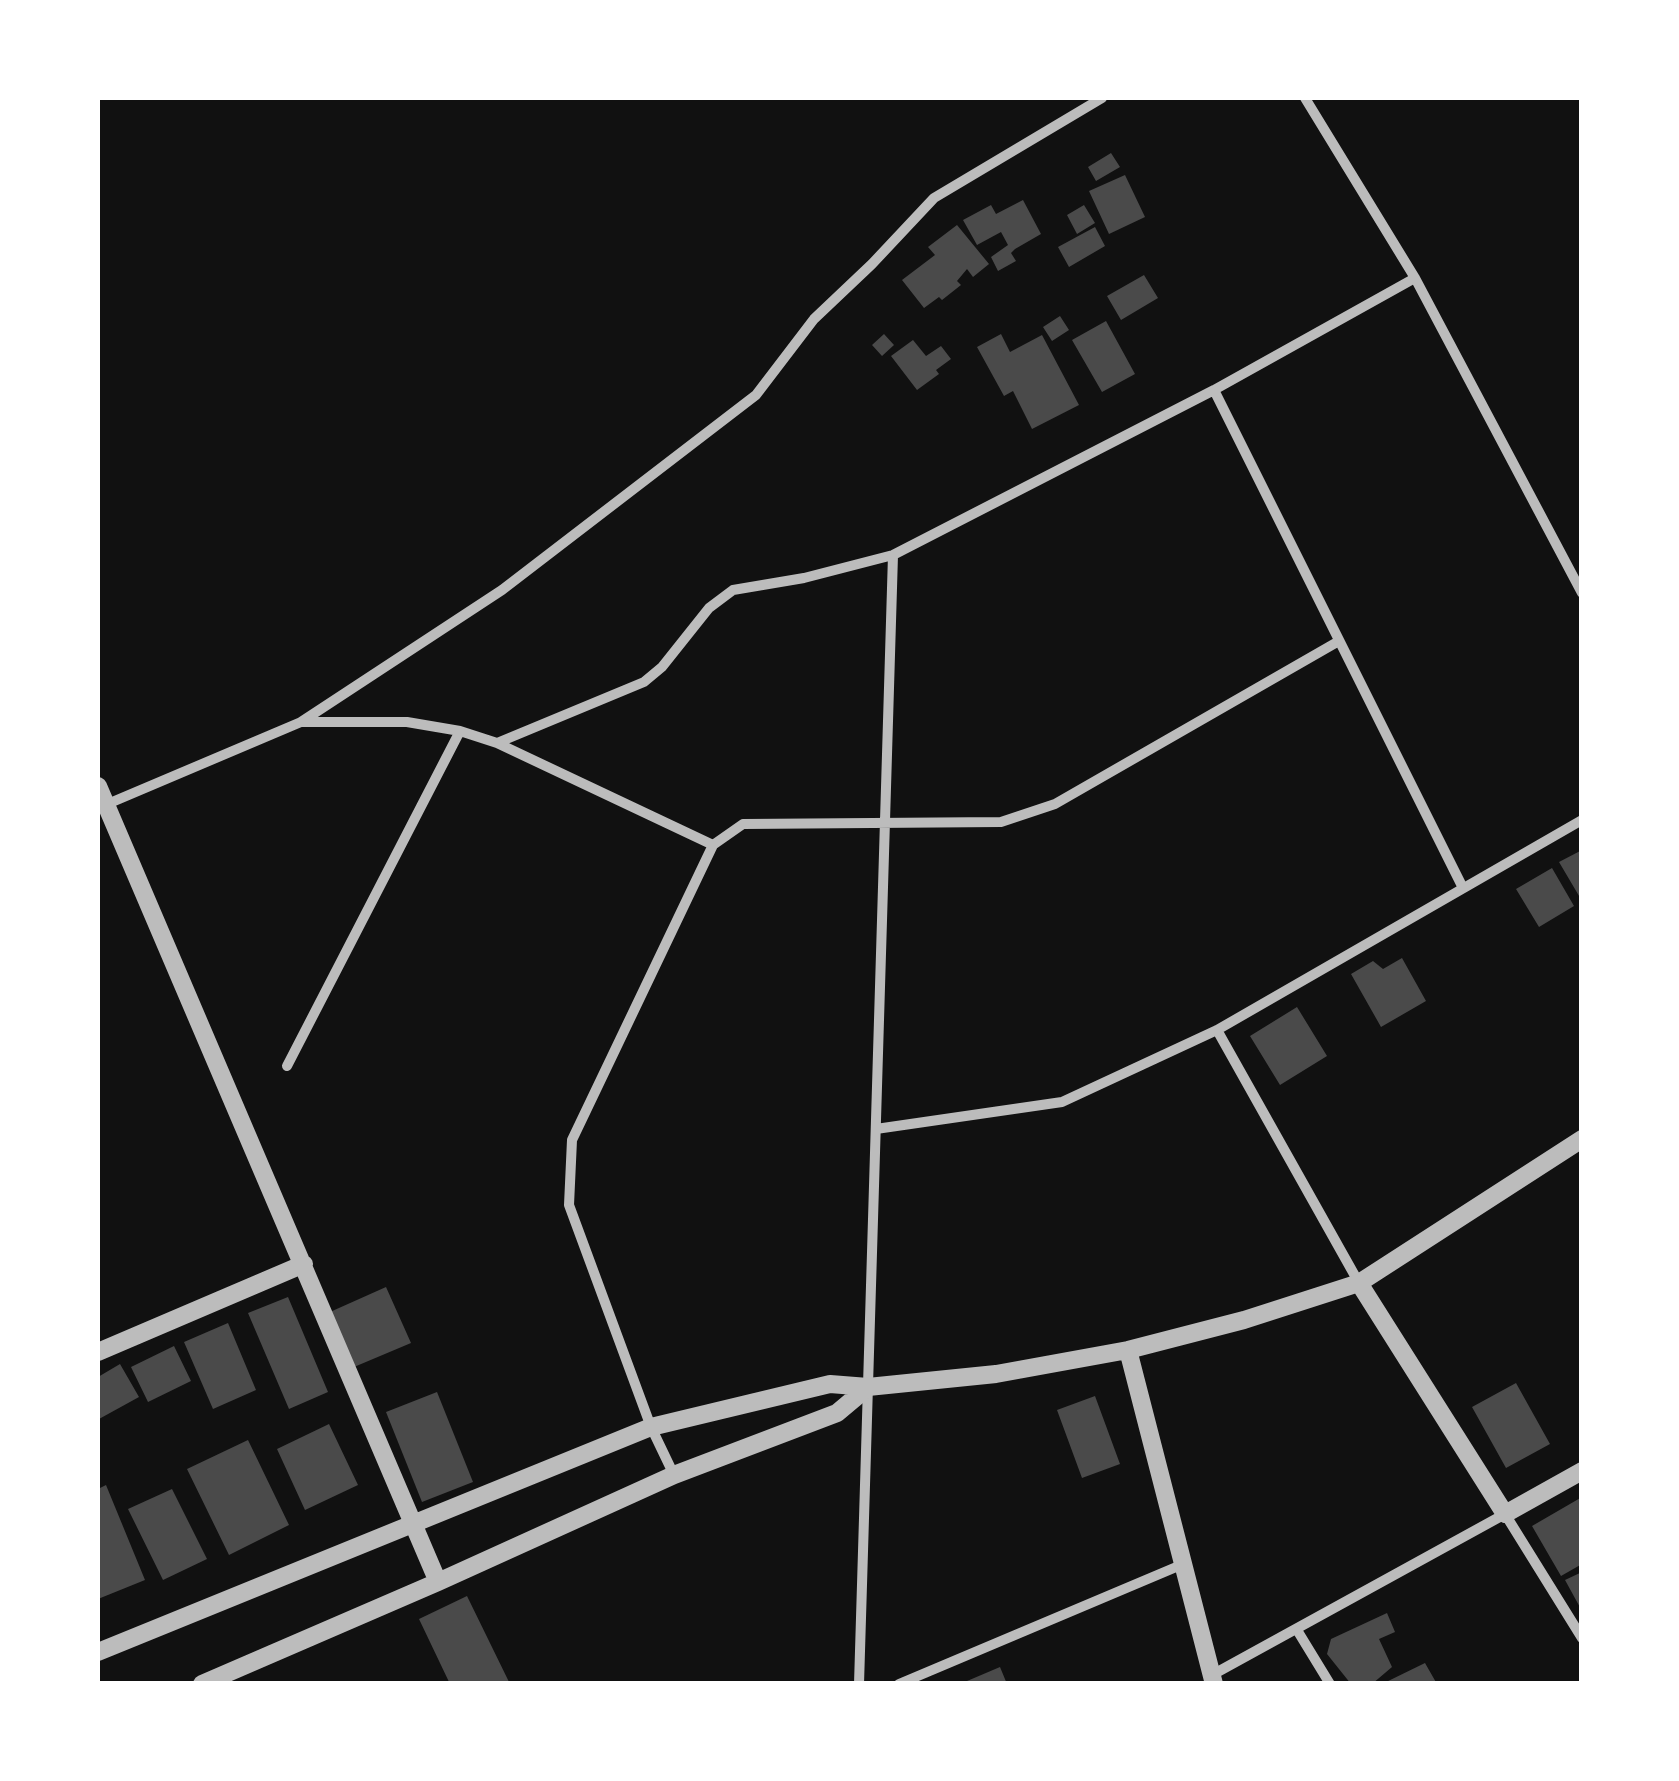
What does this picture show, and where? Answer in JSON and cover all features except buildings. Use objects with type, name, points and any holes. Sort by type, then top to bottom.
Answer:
[{"type":"street","points":[[438,1582],[304,1264],[100,799],[300,722],[502,590],[756,394],[814,318],[934,198],[1102,98]]},
{"type":"street","points":[[1305,98],[1414,278],[1582,594]]},
{"type":"street","points":[[497,743],[644,682],[662,667],[709,608],[733,590],[804,578],[893,555],[1214,390],[1414,278]]},
{"type":"street","points":[[1214,390],[1463,888]]},
{"type":"street","points":[[859,1684],[893,555]]},
{"type":"street","points":[[674,1476],[651,1427],[569,1206],[572,1140],[713,845],[743,824],[1001,822],[1054,804],[1339,641]]},
{"type":"street","points":[[300,722],[407,722],[460,731],[497,743],[713,845]]},
{"type":"street","points":[[287,1066],[460,731]]},
{"type":"street","points":[[876,1129],[1062,1102],[1217,1030],[1582,820]]},
{"type":"street","points":[[1217,1030],[1358,1283],[1582,1638]]},
{"type":"street","points":[[98,1652],[651,1427],[830,1384],[868,1387],[996,1374],[1128,1350],[1244,1320],[1358,1283],[1582,1139]]},
{"type":"street","points":[[98,1352],[304,1264]]},
{"type":"street","points":[[1128,1350],[1213,1679],[1582,1470]]},
{"type":"street","points":[[202,1684],[674,1476],[837,1413],[868,1387]]},
{"type":"street","points":[[899,1684],[1181,1565]]},
{"type":"street","points":[[1297,1630],[1330,1684]]}]
